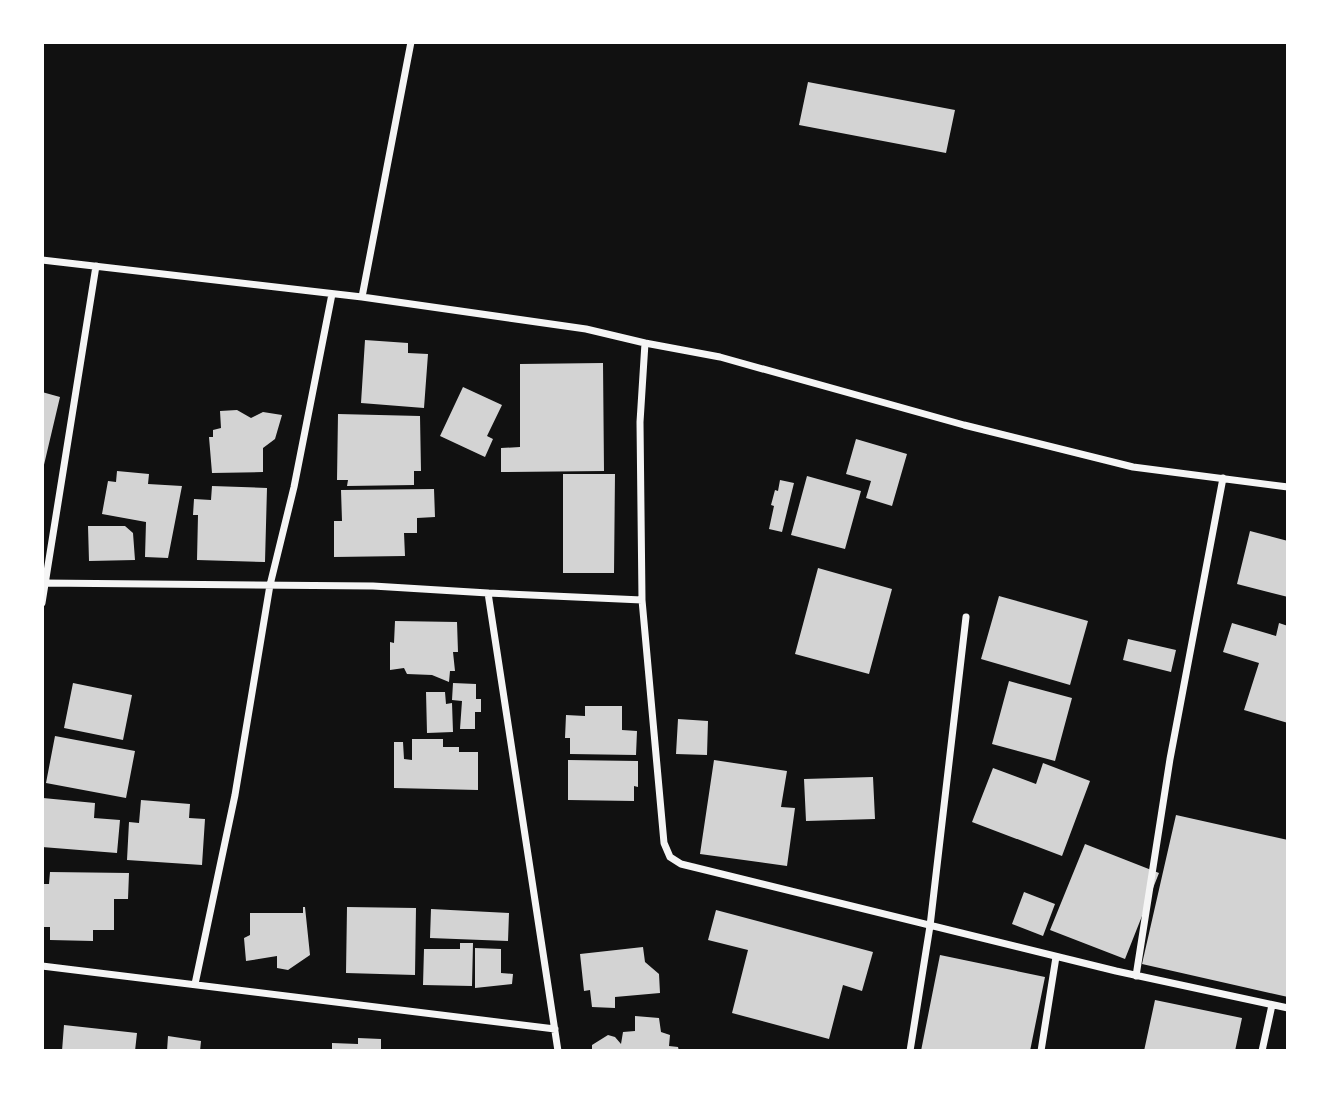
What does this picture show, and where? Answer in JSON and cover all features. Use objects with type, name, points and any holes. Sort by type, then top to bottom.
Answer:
[{"type":"street","points":[[362,298],[411,42]]},
{"type":"street","points":[[42,260],[332,294],[586,329],[720,357],[964,425],[1133,467],[1288,487]]},
{"type":"street","points":[[42,603],[96,266]]},
{"type":"street","points":[[195,984],[235,795],[270,585],[294,487],[332,294]]},
{"type":"street","points":[[645,343],[640,422],[642,600],[664,843],[670,857],[681,864],[1056,957],[1288,1008]]},
{"type":"street","points":[[1136,976],[1170,759],[1223,478]]},
{"type":"street","points":[[44,584],[373,586],[642,600]]},
{"type":"street","points":[[488,593],[558,1051]]},
{"type":"street","points":[[910,1051],[930,926],[966,617]]},
{"type":"street","points":[[1041,1051],[1056,957]]},
{"type":"street","points":[[42,966],[555,1029]]},
{"type":"street","points":[[1262,1051],[1272,1005]]},
{"type":"building","points":[[808,82],[955,110],[946,153],[799,125]]},
{"type":"building","points":[[365,340],[408,343],[408,353],[428,354],[424,408],[361,403]]},
{"type":"building","points":[[603,363],[604,471],[501,472],[501,448],[520,447],[520,364]]},
{"type":"building","points":[[463,387],[502,405],[487,436],[493,439],[485,457],[440,436]]},
{"type":"building","points":[[42,392],[60,397],[43,469],[42,469]]},
{"type":"building","points":[[237,410],[251,418],[263,412],[282,415],[275,439],[263,448],[263,472],[212,473],[209,437],[213,437],[213,430],[221,428],[220,411]]},
{"type":"building","points":[[338,414],[420,416],[421,471],[414,471],[414,485],[347,486],[348,480],[337,480]]},
{"type":"building","points":[[856,439],[907,454],[892,506],[866,498],[871,481],[846,474]]},
{"type":"building","points":[[117,471],[149,474],[148,484],[182,486],[168,558],[145,557],[146,522],[102,514],[108,481],[116,482]]},
{"type":"building","points":[[563,474],[615,474],[614,573],[563,573]]},
{"type":"building","points":[[807,476],[861,491],[845,549],[791,535]]},
{"type":"building","points":[[780,480],[794,483],[782,532],[769,529],[774,506],[771,505]]},
{"type":"building","points":[[212,486],[267,488],[265,562],[197,560],[198,515],[193,515],[194,499],[211,500]]},
{"type":"building","points":[[434,489],[435,517],[417,518],[417,533],[404,533],[405,556],[334,557],[334,521],[342,521],[341,490]]},
{"type":"building","points":[[88,526],[125,526],[133,533],[135,560],[89,561]]},
{"type":"building","points":[[1250,531],[1288,541],[1288,597],[1237,584]]},
{"type":"building","points":[[818,568],[892,589],[869,674],[795,654]]},
{"type":"building","points":[[999,596],[1088,621],[1070,685],[981,659]]},
{"type":"building","points":[[395,621],[457,622],[458,652],[453,652],[455,671],[450,671],[449,682],[432,675],[407,674],[404,668],[390,670],[390,642],[394,643]]},
{"type":"building","points":[[1232,623],[1276,636],[1279,623],[1288,626],[1288,723],[1244,710],[1259,663],[1223,652]]},
{"type":"building","points":[[1128,639],[1176,650],[1171,672],[1123,660]]},
{"type":"building","points":[[1009,681],[1072,698],[1055,761],[992,744]]},
{"type":"building","points":[[73,683],[132,695],[123,740],[64,728]]},
{"type":"building","points":[[453,683],[476,684],[476,699],[481,699],[481,712],[475,712],[475,729],[460,729],[462,701],[452,700]]},
{"type":"building","points":[[426,692],[445,692],[446,704],[452,703],[453,732],[427,733]]},
{"type":"building","points":[[585,706],[622,706],[622,730],[637,731],[636,755],[570,754],[570,738],[565,738],[566,715],[585,716]]},
{"type":"building","points":[[678,719],[708,721],[707,755],[676,754]]},
{"type":"building","points":[[55,736],[135,751],[126,798],[46,783]]},
{"type":"building","points":[[412,739],[443,739],[443,747],[459,747],[459,752],[478,752],[478,790],[394,788],[394,742],[403,742],[404,759],[412,760]]},
{"type":"building","points":[[568,760],[638,761],[638,787],[634,786],[634,801],[568,800]]},
{"type":"building","points":[[714,760],[787,771],[781,807],[795,808],[787,866],[700,854]]},
{"type":"building","points":[[1043,763],[1090,781],[1062,856],[972,822],[993,768],[1036,784]]},
{"type":"building","points":[[873,777],[875,819],[806,821],[804,779]]},
{"type":"building","points":[[43,798],[95,803],[94,818],[120,820],[117,853],[42,847]]},
{"type":"building","points":[[141,800],[190,804],[189,818],[205,819],[202,865],[127,860],[129,822],[139,823]]},
{"type":"building","points":[[1176,815],[1288,840],[1288,997],[1142,964]]},
{"type":"building","points":[[1085,844],[1159,873],[1125,959],[1050,930]]},
{"type":"building","points":[[50,872],[129,873],[128,899],[114,899],[114,930],[93,930],[93,941],[50,940],[50,927],[42,927],[42,884],[49,884]]},
{"type":"building","points":[[1024,892],[1055,904],[1043,936],[1012,924]]},
{"type":"building","points":[[303,907],[310,955],[288,970],[277,968],[277,956],[246,961],[244,938],[250,935],[250,913],[303,913]]},
{"type":"building","points":[[347,907],[416,908],[415,975],[346,973]]},
{"type":"building","points":[[431,909],[509,913],[508,941],[430,938]]},
{"type":"building","points":[[716,910],[873,952],[862,991],[843,985],[829,1039],[732,1013],[748,950],[708,940]]},
{"type":"building","points":[[460,943],[473,943],[472,986],[423,985],[424,949],[460,949]]},
{"type":"building","points":[[643,947],[645,962],[659,974],[660,993],[615,997],[615,1008],[592,1007],[590,990],[584,991],[580,954]]},
{"type":"building","points":[[475,948],[501,949],[501,973],[513,974],[512,984],[475,988]]},
{"type":"building","points":[[940,955],[1045,977],[1030,1051],[921,1051]]},
{"type":"building","points":[[1155,1000],[1242,1018],[1235,1051],[1144,1051]]},
{"type":"building","points":[[635,1016],[659,1018],[661,1032],[670,1035],[669,1046],[678,1047],[679,1051],[592,1051],[592,1045],[608,1035],[615,1037],[621,1044],[623,1032],[635,1031]]},
{"type":"building","points":[[64,1025],[137,1033],[135,1051],[62,1051]]},
{"type":"building","points":[[168,1036],[201,1041],[200,1051],[167,1051]]},
{"type":"building","points":[[358,1038],[381,1039],[381,1051],[332,1051],[332,1043],[358,1044]]}]
